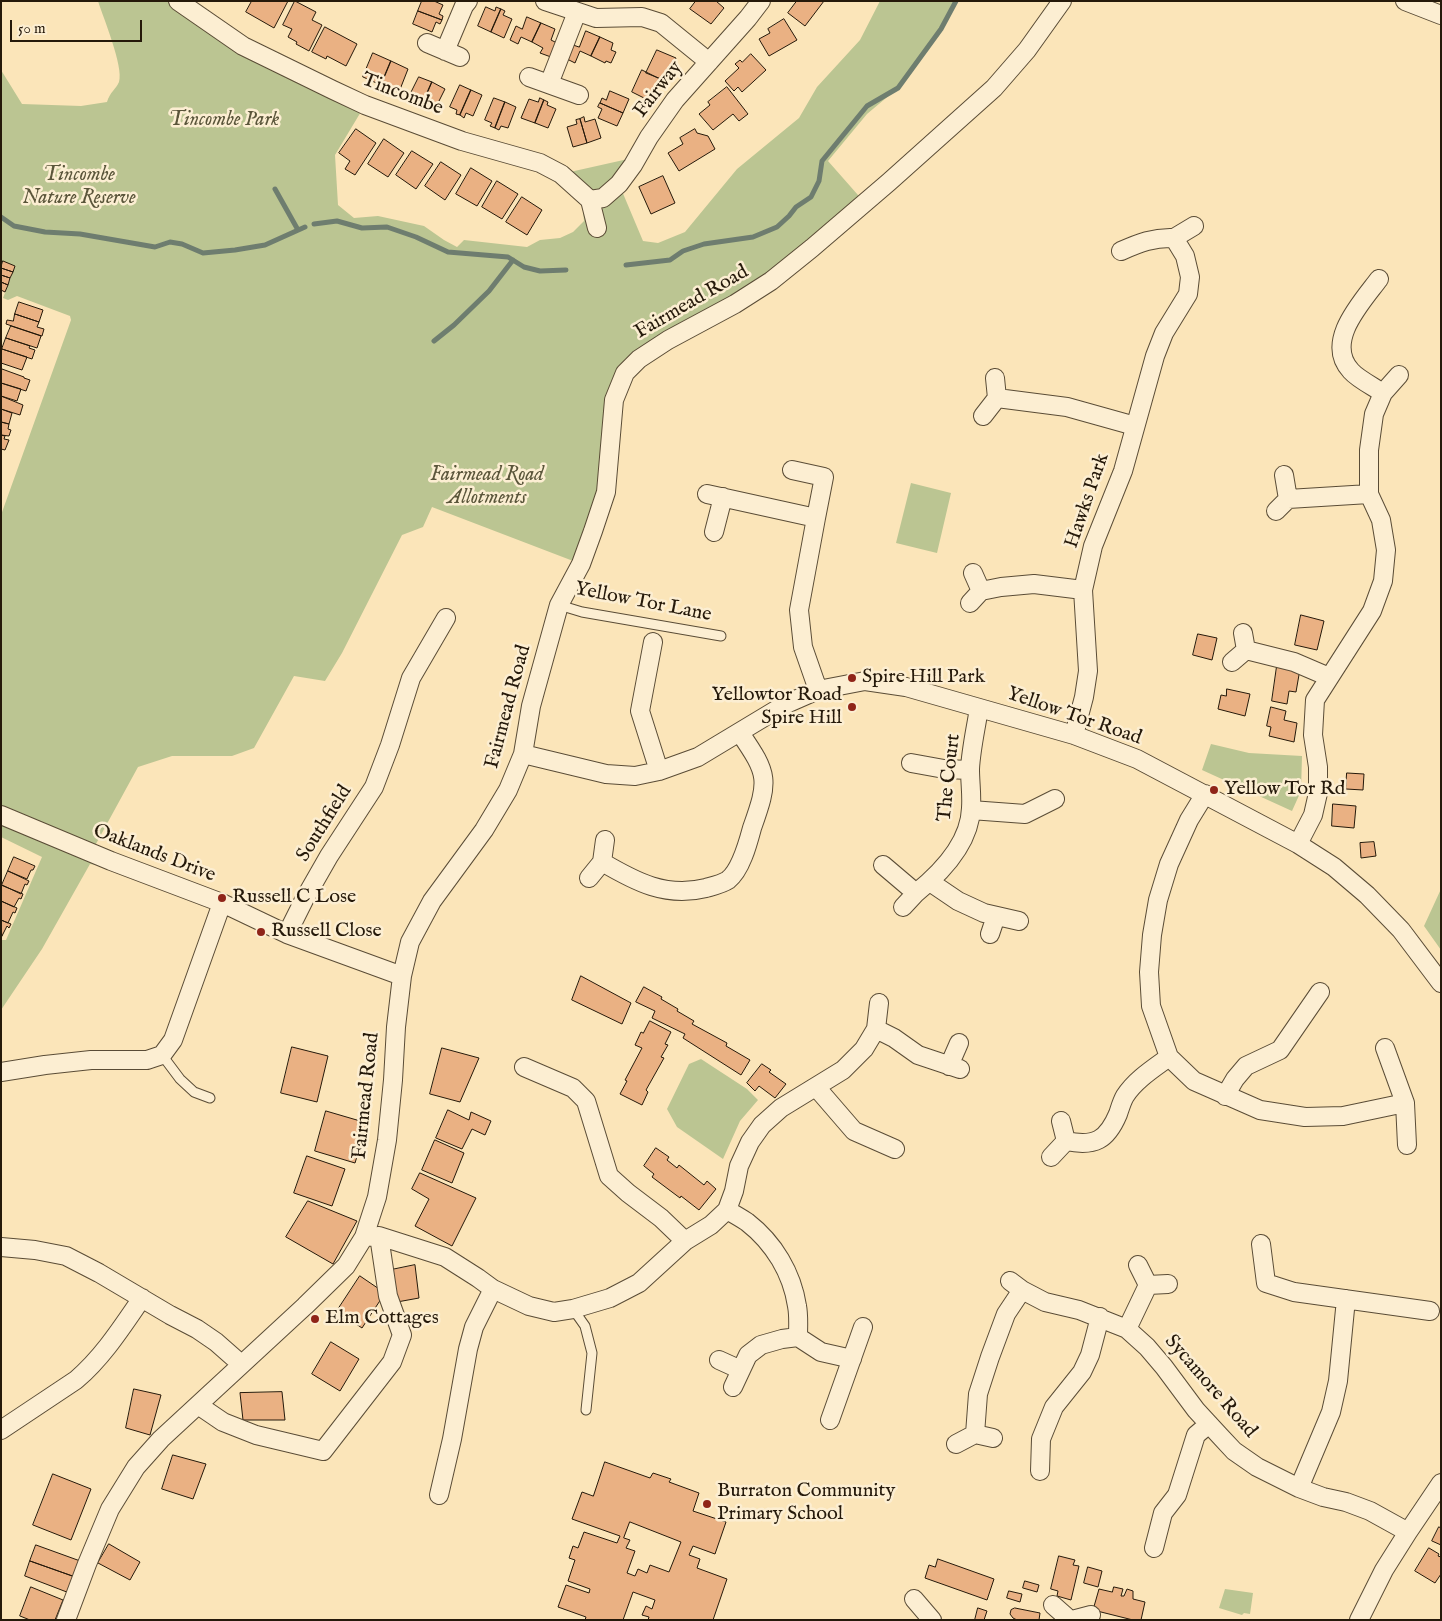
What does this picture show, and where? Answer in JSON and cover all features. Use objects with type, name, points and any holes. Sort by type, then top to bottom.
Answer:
[{"type":"street","name":"Tincombe","points":[[178,1],[242,46],[333,90],[365,105],[462,141],[540,164],[560,174],[590,200]]},
{"type":"street","points":[[427,43],[452,54],[464,6],[468,1]]},
{"type":"street","points":[[545,1],[596,18],[642,17],[661,23],[709,62]]},
{"type":"street","name":"Fairway","points":[[590,200],[603,198],[619,184],[633,165],[648,137],[675,100],[761,1]]},
{"type":"street","name":"Fairmead Road","points":[[66,1620],[110,1509],[136,1467],[161,1439],[346,1266],[372,1236],[387,1140],[402,976],[410,942],[432,902],[484,830],[508,790],[523,754],[531,706],[559,605],[581,564],[606,492],[614,400],[624,373],[638,359],[668,340],[735,304],[771,281],[812,248],[994,88],[1027,50],[1062,1]]},
{"type":"street","points":[[1405,1],[1440,13]]},
{"type":"street","points":[[549,84],[577,12]]},
{"type":"street","points":[[529,77],[579,95]]},
{"type":"street","points":[[590,200],[597,228]]},
{"type":"street","points":[[1121,251],[1143,241],[1174,238],[1194,226]]},
{"type":"street","name":"Hawks Park","points":[[1074,735],[1084,698],[1088,671],[1083,590],[1093,546],[1123,471],[1155,356],[1164,333],[1188,294],[1190,277],[1185,256],[1174,238]]},
{"type":"street","points":[[1379,280],[1357,308],[1343,333],[1341,353],[1351,371],[1383,393]]},
{"type":"street","points":[[1298,844],[1313,815],[1318,793],[1318,767],[1314,735],[1315,700],[1372,611],[1382,581],[1386,550],[1381,520],[1369,494],[1369,450],[1374,414],[1383,393],[1398,375]]},
{"type":"street","points":[[983,416],[996,398],[995,378]]},
{"type":"street","points":[[996,398],[1067,407],[1135,426]]},
{"type":"street","points":[[792,470],[824,477],[799,610],[803,647],[818,690]]},
{"type":"street","points":[[1284,475],[1282,505],[1369,494]]},
{"type":"street","points":[[714,532],[715,495],[816,518]]},
{"type":"street","points":[[973,572],[975,597],[1001,587],[1034,584],[1083,590]]},
{"type":"street","name":"Southfield","points":[[288,934],[319,873],[374,787],[412,678],[446,618]]},
{"type":"street","points":[[1244,633],[1246,650]]},
{"type":"street","points":[[652,642],[640,711],[660,770]]},
{"type":"street","points":[[1246,650],[1294,662],[1328,677]]},
{"type":"street","points":[[1232,662],[1246,650]]},
{"type":"street","name":"Yellow Tor Road","points":[[523,754],[606,774],[634,776],[660,770],[698,757],[786,704],[818,690],[865,682],[906,687],[1074,735],[1137,759],[1298,844],[1334,867],[1367,895],[1402,930],[1441,983]]},
{"type":"street","name":"The Court","points":[[903,908],[948,862],[964,838],[971,810],[970,770],[979,708]]},
{"type":"street","points":[[602,862],[641,884],[667,890],[691,892],[729,879],[740,862],[763,797],[764,781],[761,768],[754,753],[740,733]]},
{"type":"street","points":[[911,763],[944,769],[970,770]]},
{"type":"street","points":[[1205,794],[1189,820],[1169,864],[1158,900],[1152,935],[1149,972],[1151,1006],[1169,1057],[1194,1081],[1260,1110],[1305,1117],[1343,1116],[1405,1103]]},
{"type":"street","points":[[971,810],[1025,814],[1055,799]]},
{"type":"street","name":"Oaklands Drive","points":[[1,815],[111,861],[222,903],[288,934],[402,976]]},
{"type":"street","points":[[589,878],[602,862],[605,840]]},
{"type":"street","points":[[883,865],[916,893]]},
{"type":"street","points":[[930,882],[958,901],[984,913],[1019,921]]},
{"type":"street","points":[[1,1072],[91,1060],[147,1060],[162,1055],[173,1040],[222,903]]},
{"type":"street","points":[[990,934],[996,916]]},
{"type":"street","points":[[1225,1096],[1235,1079],[1246,1066],[1280,1050],[1320,992]]},
{"type":"street","points":[[372,1236],[446,1257],[493,1289],[529,1306],[554,1312],[573,1309],[610,1298],[638,1284],[685,1241],[711,1225],[728,1210],[739,1166],[750,1142],[762,1125],[781,1108],[843,1070],[864,1049],[876,1029],[879,1003]]},
{"type":"street","points":[[876,1029],[894,1038],[918,1056],[954,1067],[959,1044]]},
{"type":"street","points":[[1385,1048],[1405,1103],[1406,1145]]},
{"type":"street","points":[[1066,1142],[1079,1144],[1096,1143],[1108,1133],[1125,1096],[1142,1078],[1169,1057]]},
{"type":"street","points":[[524,1067],[573,1088],[586,1102],[609,1176],[661,1218],[685,1241]]},
{"type":"street","points":[[816,1087],[854,1131],[895,1149]]},
{"type":"street","points":[[1061,1121],[1066,1142]]},
{"type":"street","points":[[1051,1157],[1066,1142]]},
{"type":"street","points":[[728,1210],[747,1222],[762,1236],[782,1260],[798,1307],[798,1337]]},
{"type":"street","points":[[198,1405],[223,1422],[256,1435],[323,1450],[392,1362],[402,1335],[388,1296],[372,1236]]},
{"type":"street","points":[[1260,1244],[1266,1283],[1294,1292],[1430,1311]]},
{"type":"street","points":[[1,1247],[35,1250],[66,1256],[100,1273],[216,1342],[241,1364]]},
{"type":"street","points":[[1138,1265],[1148,1284]]},
{"type":"street","points":[[1148,1284],[1168,1284]]},
{"type":"street","points":[[1127,1329],[1148,1284]]},
{"type":"street","name":"Sycamore Road","points":[[974,1434],[978,1394],[1016,1286],[1045,1302],[1079,1310],[1127,1329],[1147,1347],[1196,1410],[1234,1451],[1257,1467],[1299,1488],[1370,1511],[1408,1532]]},
{"type":"street","points":[[439,1495],[451,1477],[452,1439],[468,1349],[474,1328],[493,1289]]},
{"type":"street","points":[[1,1430],[85,1372],[112,1340],[142,1298]]},
{"type":"street","points":[[1299,1488],[1331,1412],[1338,1380],[1346,1299]]},
{"type":"street","points":[[1040,1470],[1041,1439],[1044,1431],[1054,1407],[1082,1372],[1090,1355],[1100,1317]]},
{"type":"street","points":[[830,1420],[863,1327]]},
{"type":"street","points":[[733,1387],[748,1355],[761,1344],[782,1339],[798,1337],[822,1352],[852,1359]]},
{"type":"street","points":[[719,1360],[741,1370]]},
{"type":"street","points":[[1154,1548],[1163,1513],[1177,1495],[1196,1435],[1209,1424]]},
{"type":"street","points":[[956,1444],[974,1434],[993,1438]]},
{"type":"street","points":[[1359,1620],[1384,1570],[1441,1483]]},
{"type":"street","points":[[914,1600],[932,1620]]},
{"type":"street","points":[[1053,1605],[1071,1620],[1090,1615]]},
{"type":"lane","name":"Yellow Tor Lane","points":[[559,605],[582,612],[721,636]]},
{"type":"lane","points":[[162,1055],[180,1080],[194,1092],[210,1098]]},
{"type":"lane","points":[[573,1309],[585,1326],[592,1353],[586,1410]]},
{"type":"green space","points":[[98,1],[178,1],[365,105],[335,155],[338,205],[354,218],[378,216],[424,226],[457,247],[464,240],[527,247],[540,240],[560,238],[573,232],[584,221],[583,211],[590,200],[561,174],[637,157],[619,184],[643,241],[658,243],[685,232],[737,169],[799,118],[817,87],[860,40],[880,1],[955,1],[946,20],[898,88],[867,114],[828,161],[865,203],[776,277],[632,365],[581,564],[432,507],[423,527],[402,535],[342,653],[325,681],[294,676],[254,748],[232,756],[172,756],[138,767],[91,853],[97,865],[90,864],[42,949],[1,1010],[1,940],[6,940],[42,857],[1,837],[1,515],[71,320],[70,316],[17,296],[8,300],[3,298],[15,266],[1,261],[1,70],[22,104],[81,106],[107,102],[119,82],[120,75],[116,54]]},
{"type":"green space","points":[[911,483],[951,493],[937,553],[896,543]]},
{"type":"green space","points":[[1211,744],[1249,753],[1302,756],[1301,791],[1292,811],[1202,770]]},
{"type":"green space","points":[[1441,889],[1441,950],[1424,926]]},
{"type":"green space","points":[[701,1059],[747,1089],[758,1100],[740,1121],[723,1159],[677,1127],[667,1109],[689,1064]]},
{"type":"green space","points":[[1225,1589],[1253,1593],[1250,1614],[1244,1613],[1242,1615],[1219,1608]]},
{"type":"building","points":[[252,1],[288,1],[274,28],[246,12]]},
{"type":"building","points":[[295,1],[316,12],[312,20],[322,25],[309,51],[288,37],[292,29],[283,25]]},
{"type":"building","points":[[422,1],[434,1],[443,5],[439,14],[443,16],[442,20],[418,11]]},
{"type":"building","points":[[696,1],[716,1],[724,8],[711,24],[690,9]]},
{"type":"building","points":[[797,1],[824,1],[805,26],[788,13]]},
{"type":"building","points":[[486,7],[495,11],[496,7],[501,9],[491,32],[478,26]]},
{"type":"building","points":[[501,9],[505,11],[503,15],[512,19],[504,38],[491,32]]},
{"type":"building","points":[[418,11],[442,20],[440,24],[436,22],[432,32],[413,24]]},
{"type":"building","points":[[527,17],[541,23],[532,42],[521,37],[518,44],[510,40],[516,26],[522,29]]},
{"type":"building","points":[[784,19],[797,40],[769,56],[759,39],[770,33],[768,29]]},
{"type":"building","points":[[541,23],[555,29],[551,40],[557,43],[551,57],[540,53],[543,48],[532,42]]},
{"type":"building","points":[[325,27],[357,44],[346,66],[327,56],[326,59],[312,52]]},
{"type":"building","points":[[586,31],[600,37],[591,56],[580,51],[575,63],[567,59],[573,45],[579,47]]},
{"type":"building","points":[[600,37],[613,43],[611,50],[616,52],[611,63],[606,61],[605,63],[591,56]]},
{"type":"building","points":[[657,50],[676,58],[666,81],[646,73]]},
{"type":"building","points":[[373,53],[391,61],[381,85],[363,77]]},
{"type":"building","points":[[751,54],[766,70],[742,92],[738,87],[734,91],[725,81],[739,68],[735,64],[740,60],[742,62]]},
{"type":"building","points":[[391,61],[408,69],[399,92],[381,85]]},
{"type":"building","points":[[642,70],[660,79],[650,101],[632,92]]},
{"type":"building","points":[[419,77],[432,82],[422,105],[417,103],[419,99],[410,95]]},
{"type":"building","points":[[432,82],[445,89],[436,107],[428,103],[426,107],[422,105]]},
{"type":"building","points":[[460,85],[471,90],[460,115],[456,114],[457,110],[450,107]]},
{"type":"building","points":[[727,87],[748,114],[739,121],[733,114],[713,130],[699,114],[710,105],[708,102]]},
{"type":"building","points":[[471,90],[482,95],[473,116],[466,113],[464,118],[460,115]]},
{"type":"building","points":[[610,91],[629,99],[623,113],[600,103],[602,98],[606,100]]},
{"type":"building","points":[[494,98],[505,102],[495,128],[490,126],[492,123],[485,120]]},
{"type":"building","points":[[540,98],[544,100],[535,123],[521,118],[529,99],[538,102]]},
{"type":"building","points":[[544,100],[548,102],[547,105],[556,109],[548,128],[535,123]]},
{"type":"building","points":[[505,102],[516,107],[508,128],[501,126],[499,130],[495,128]]},
{"type":"building","points":[[600,103],[623,113],[617,126],[598,118],[602,109],[598,107]]},
{"type":"building","points":[[584,117],[585,122],[595,119],[601,138],[587,143],[580,119]]},
{"type":"building","points":[[580,119],[587,143],[573,147],[567,127],[577,124],[576,120]]},
{"type":"building","points":[[356,129],[376,143],[355,175],[345,169],[350,161],[339,153]]},
{"type":"building","points":[[695,129],[697,133],[708,136],[715,149],[679,171],[668,153],[683,144],[680,138]]},
{"type":"building","points":[[384,139],[404,153],[388,177],[368,164]]},
{"type":"building","points":[[412,151],[433,164],[416,189],[396,175]]},
{"type":"building","points":[[441,162],[461,175],[445,200],[425,186]]},
{"type":"building","points":[[471,168],[492,181],[477,206],[456,194]]},
{"type":"building","points":[[663,176],[675,203],[651,214],[639,187]]},
{"type":"building","points":[[497,181],[518,194],[502,219],[482,207]]},
{"type":"building","points":[[522,197],[542,210],[527,235],[506,222]]},
{"type":"building","points":[[3,261],[15,266],[13,272],[1,268]]},
{"type":"building","points":[[1,268],[13,272],[10,278],[1,275]]},
{"type":"building","points":[[1,275],[10,278],[8,285],[1,282]]},
{"type":"building","points":[[1,282],[8,285],[5,292],[1,290]]},
{"type":"building","points":[[19,302],[43,310],[39,322],[15,314]]},
{"type":"building","points":[[15,314],[39,322],[37,327],[44,329],[42,336],[6,324],[7,320],[13,321]]},
{"type":"building","points":[[11,326],[41,336],[37,348],[6,338]]},
{"type":"building","points":[[6,338],[30,346],[29,348],[35,350],[32,359],[2,349]]},
{"type":"building","points":[[2,349],[27,357],[22,370],[1,363]]},
{"type":"building","points":[[2,369],[30,380],[26,391],[1,383]]},
{"type":"building","points":[[1,383],[21,389],[17,401],[1,396]]},
{"type":"building","points":[[1,396],[23,405],[20,415],[1,409]]},
{"type":"building","points":[[1,409],[12,413],[9,424],[1,422]]},
{"type":"building","points":[[1,422],[9,424],[8,429],[11,430],[9,436],[1,435]]},
{"type":"building","points":[[1,435],[5,436],[4,439],[9,440],[5,450],[1,449]]},
{"type":"building","points":[[1301,615],[1324,621],[1317,650],[1295,645]]},
{"type":"building","points":[[1198,634],[1217,638],[1212,660],[1193,655]]},
{"type":"building","points":[[1277,666],[1300,669],[1296,692],[1289,691],[1287,704],[1272,701]]},
{"type":"building","points":[[1227,689],[1250,694],[1245,716],[1218,709],[1221,695],[1226,696]]},
{"type":"building","points":[[1271,707],[1286,711],[1284,720],[1297,723],[1294,742],[1269,736],[1271,727],[1267,726]]},
{"type":"building","points":[[1347,773],[1364,774],[1363,790],[1346,789]]},
{"type":"building","points":[[1333,804],[1356,806],[1354,828],[1332,826]]},
{"type":"building","points":[[1374,842],[1376,856],[1361,858],[1360,843]]},
{"type":"building","points":[[14,857],[35,866],[27,879],[8,871]]},
{"type":"building","points":[[8,871],[29,881],[27,885],[25,884],[21,894],[2,885]]},
{"type":"building","points":[[1,885],[23,894],[14,907],[1,901]]},
{"type":"building","points":[[1,901],[17,908],[8,923],[1,920]]},
{"type":"building","points":[[1,920],[11,924],[9,928],[7,926],[2,936]]},
{"type":"building","points":[[581,976],[631,1003],[622,1024],[572,1000]]},
{"type":"building","points":[[644,987],[662,997],[661,999],[678,1009],[677,1011],[694,1021],[692,1024],[727,1043],[726,1046],[750,1060],[741,1075],[683,1038],[685,1034],[652,1018],[655,1011],[636,1002]]},
{"type":"building","points":[[650,1021],[671,1032],[665,1044],[668,1045],[661,1057],[664,1058],[646,1090],[648,1092],[642,1105],[620,1094],[627,1081],[625,1080],[642,1048],[635,1045],[641,1032],[643,1033]]},
{"type":"building","points":[[292,1047],[328,1056],[317,1102],[281,1093]]},
{"type":"building","points":[[442,1048],[479,1058],[460,1102],[430,1094]]},
{"type":"building","points":[[762,1064],[771,1070],[769,1072],[786,1084],[775,1098],[759,1086],[755,1091],[747,1083]]},
{"type":"building","points":[[448,1110],[469,1120],[471,1112],[491,1121],[485,1135],[472,1129],[462,1149],[436,1138]]},
{"type":"building","points":[[326,1111],[367,1123],[355,1163],[315,1151]]},
{"type":"building","points":[[435,1140],[464,1153],[452,1183],[422,1170]]},
{"type":"building","points":[[656,1148],[669,1157],[667,1160],[677,1168],[679,1165],[704,1185],[707,1181],[716,1189],[699,1210],[652,1177],[654,1174],[644,1166]]},
{"type":"building","points":[[307,1156],[345,1169],[332,1206],[294,1193]]},
{"type":"building","points":[[420,1173],[476,1198],[452,1246],[415,1226],[429,1199],[412,1189]]},
{"type":"building","points":[[308,1201],[357,1221],[333,1264],[286,1237]]},
{"type":"building","points":[[415,1265],[419,1298],[397,1302],[391,1270]]},
{"type":"building","points":[[360,1276],[385,1293],[362,1328],[337,1311]]},
{"type":"building","points":[[331,1342],[359,1359],[340,1391],[312,1374]]},
{"type":"building","points":[[134,1389],[161,1395],[150,1435],[126,1428]]},
{"type":"building","points":[[282,1392],[285,1420],[243,1420],[240,1393]]},
{"type":"building","points":[[173,1455],[206,1464],[193,1499],[162,1489]]},
{"type":"building","points":[[605,1462],[650,1478],[653,1473],[671,1479],[669,1482],[699,1493],[693,1511],[726,1522],[715,1554],[693,1546],[689,1555],[700,1559],[697,1568],[727,1579],[713,1620],[648,1620],[649,1617],[642,1615],[646,1606],[652,1609],[655,1600],[633,1592],[623,1620],[585,1620],[586,1617],[558,1607],[566,1585],[589,1593],[590,1589],[568,1581],[575,1560],[569,1558],[573,1546],[578,1548],[584,1532],[617,1543],[620,1536],[572,1519],[582,1492],[593,1496]],"holes":[[[630,1522],[681,1542],[669,1572],[650,1565],[647,1573],[638,1569],[635,1576],[627,1573],[635,1551],[626,1548],[630,1540],[624,1538]]]},
{"type":"building","points":[[53,1474],[91,1489],[71,1540],[33,1525]]},
{"type":"building","points":[[1439,1527],[1441,1528],[1441,1545],[1432,1541]]},
{"type":"building","points":[[109,1544],[140,1562],[130,1580],[98,1563]]},
{"type":"building","points":[[36,1545],[83,1562],[78,1578],[30,1561]]},
{"type":"building","points":[[1429,1548],[1441,1557],[1441,1574],[1435,1583],[1415,1571]]},
{"type":"building","points":[[1059,1556],[1075,1560],[1073,1565],[1079,1566],[1071,1600],[1057,1596],[1058,1591],[1051,1589]]},
{"type":"building","points":[[938,1559],[994,1579],[987,1600],[925,1578],[929,1565],[935,1567]]},
{"type":"building","points":[[30,1561],[78,1578],[72,1594],[25,1576]]},
{"type":"building","points":[[1088,1567],[1102,1571],[1098,1587],[1084,1583]]},
{"type":"building","points":[[1025,1581],[1039,1585],[1037,1592],[1023,1588]]},
{"type":"building","points":[[31,1587],[63,1600],[55,1620],[30,1620],[20,1616]]},
{"type":"building","points":[[1114,1587],[1123,1589],[1121,1596],[1124,1596],[1127,1589],[1133,1591],[1133,1599],[1145,1602],[1141,1620],[1133,1620],[1093,1610],[1099,1589],[1112,1592]]},
{"type":"building","points":[[1009,1591],[1022,1594],[1020,1602],[1007,1598]]},
{"type":"building","points":[[978,1608],[987,1611],[984,1620],[975,1620]]},
{"type":"building","points":[[1015,1608],[1040,1613],[1039,1620],[1017,1620],[1013,1618],[1010,1614],[1011,1610]]},
{"type":"waterway","points":[[626,265],[670,260],[683,251],[704,244],[753,237],[777,227],[796,207],[811,197],[819,181],[822,161],[867,106],[898,88],[941,29],[956,1]]},
{"type":"waterway","points":[[275,189],[298,230]]},
{"type":"waterway","points":[[1,217],[14,226],[45,232],[80,234],[155,247],[170,242],[182,244],[203,253],[265,245],[305,227]]},
{"type":"waterway","points":[[314,224],[337,221],[362,228],[387,227],[416,237],[448,252],[508,257],[524,267],[540,271],[566,270]]},
{"type":"waterway","points":[[434,341],[454,325],[489,291],[513,260]]},
{"type":"place","name":"Spire Hill Park","points":[[852,678]]},
{"type":"place","name":"Yellowtor Road Spire Hill","points":[[852,707]]},
{"type":"place","name":"Yellow Tor Rd","points":[[1214,790]]},
{"type":"place","name":"Russell C Lose","points":[[222,898]]},
{"type":"place","name":"Russell Close","points":[[261,932]]},
{"type":"place","name":"Elm Cottages","points":[[315,1319]]},
{"type":"place","name":"Burraton Community Primary School","points":[[707,1504]]},
{"type":"park label","name":"Tincombe Park","points":[[224,121]]},
{"type":"park label","name":"Tincombe Nature Reserve","points":[[79,188]]},
{"type":"park label","name":"Fairmead Road Allotments","points":[[487,488]]}]
